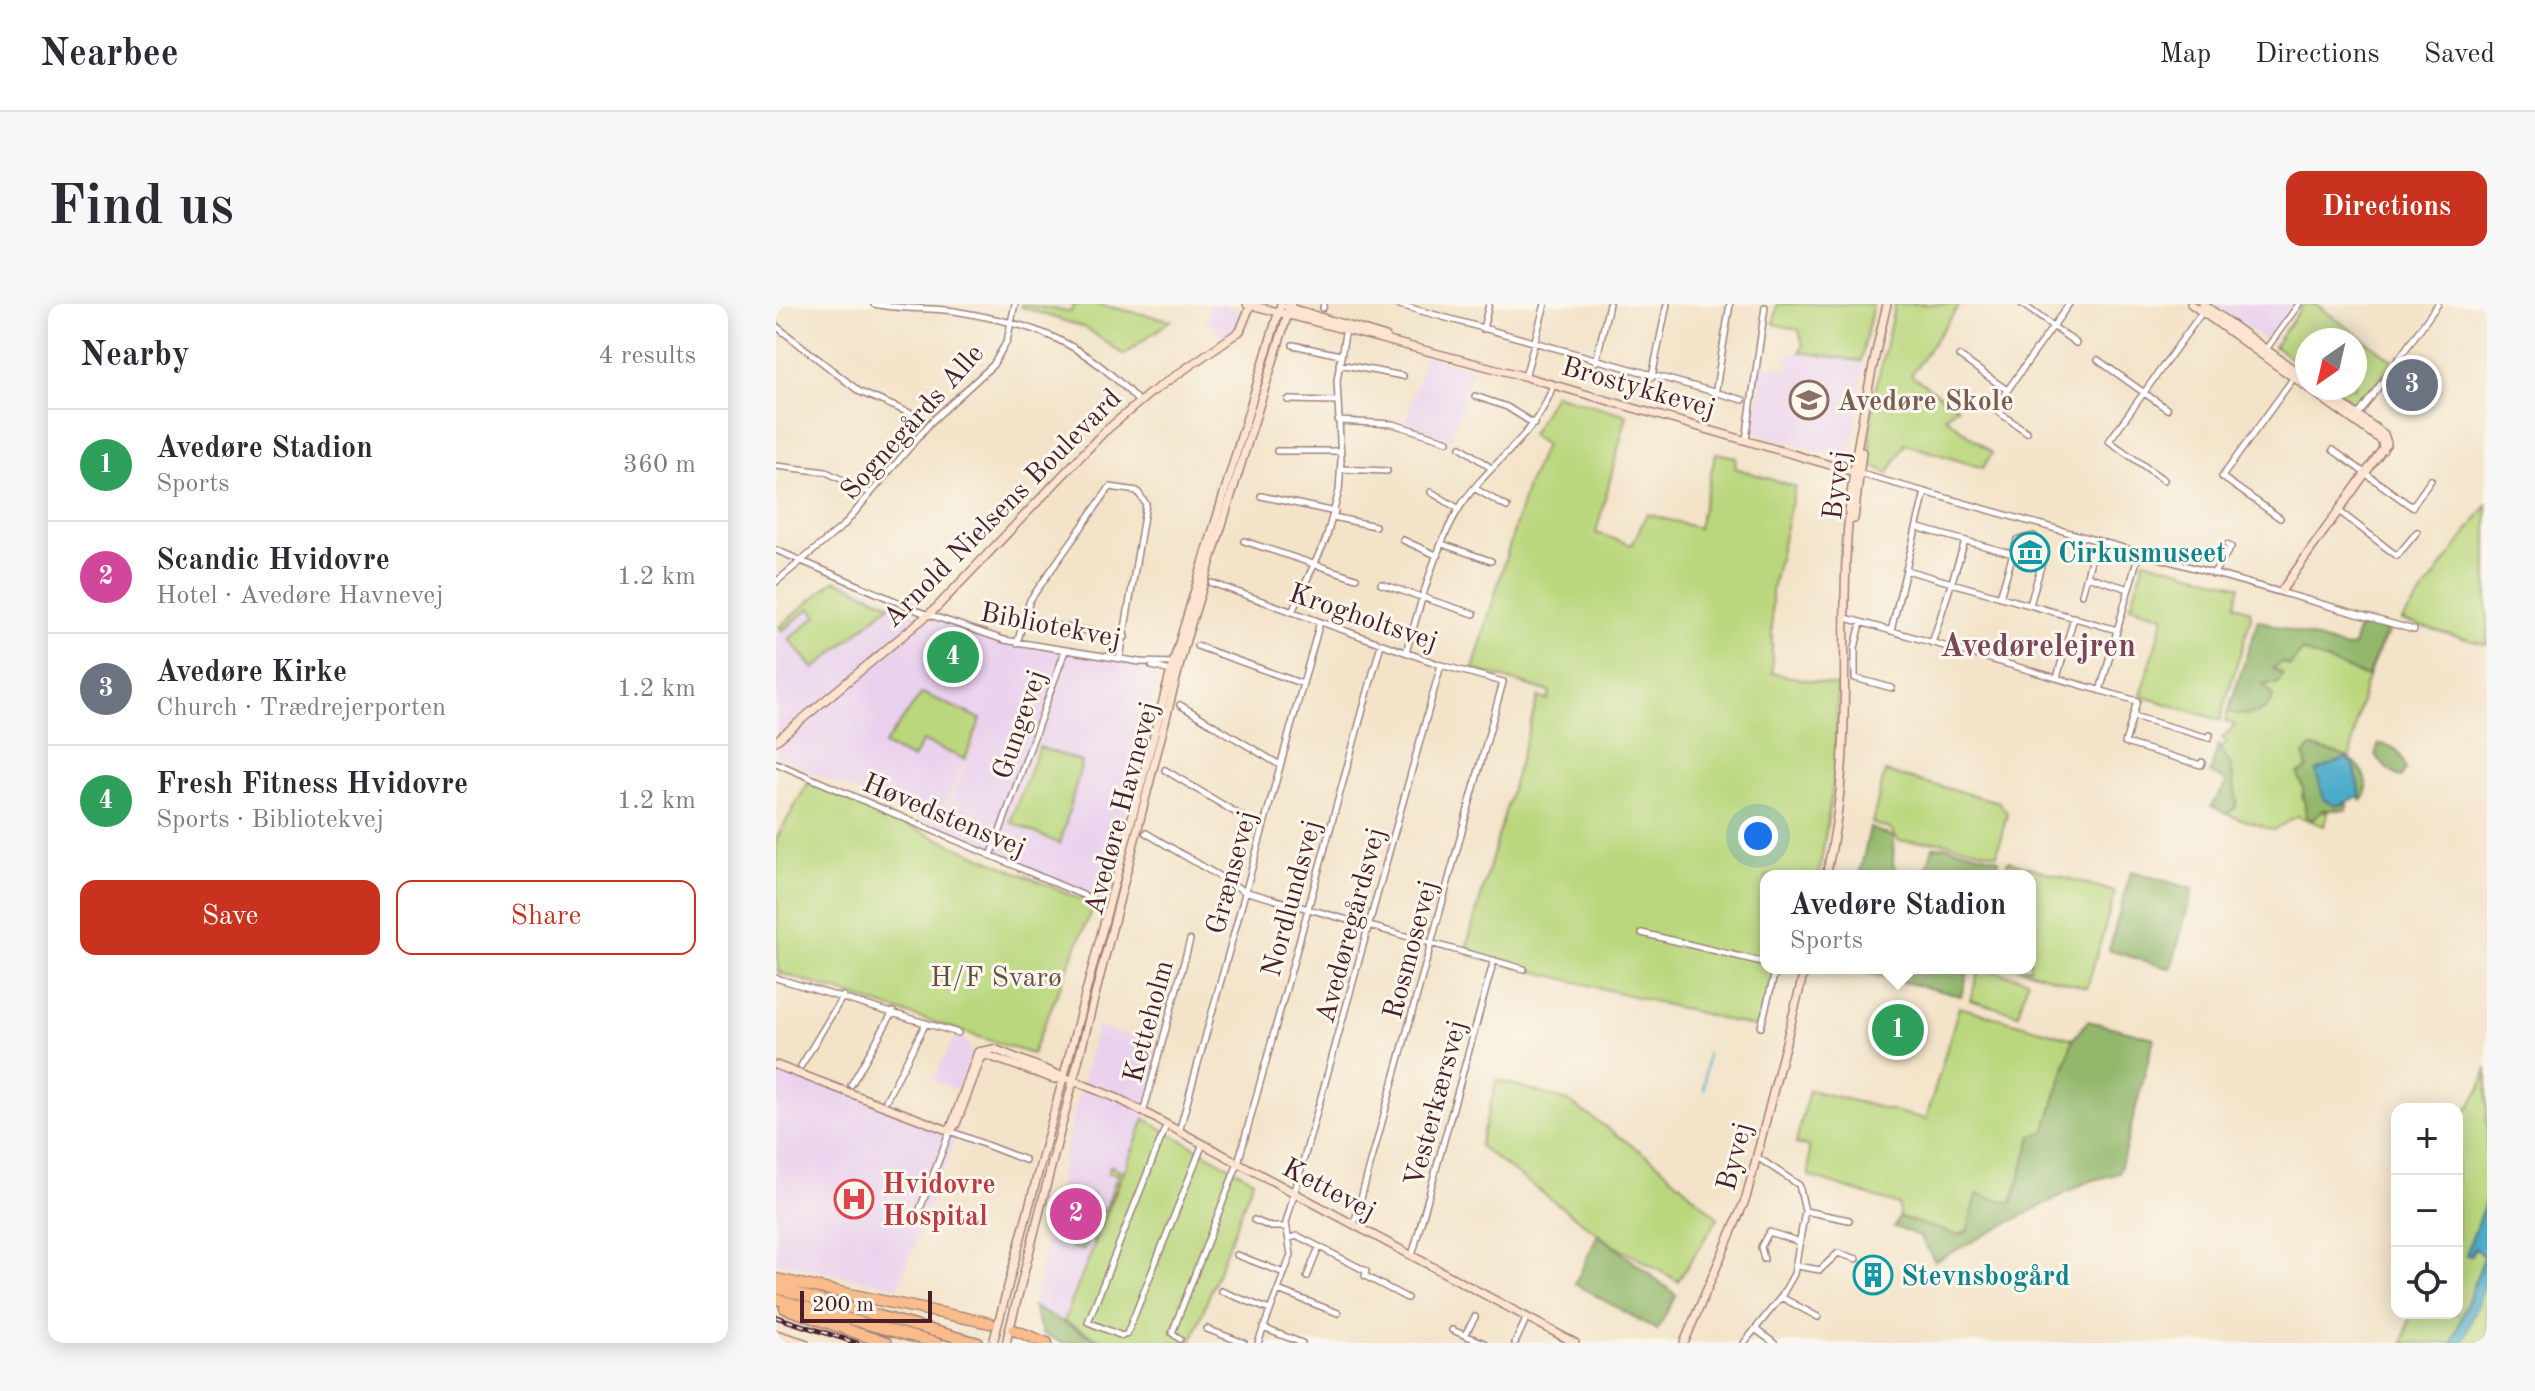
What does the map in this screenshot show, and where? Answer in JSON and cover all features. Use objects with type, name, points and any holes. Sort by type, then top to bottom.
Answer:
[{"type":"highway","points":[[776,1279],[1001,1335],[1047,1343]]},
{"type":"highway","points":[[776,1288],[978,1343]]},
{"type":"highway","points":[[776,1301],[886,1343]]},
{"type":"highway","points":[[776,1301],[936,1343]]},
{"type":"street","points":[[874,304],[907,310],[952,311],[1044,332],[1083,350],[1115,376],[1139,402]]},
{"type":"street","name":"Sognegårds Alle","points":[[776,582],[844,525],[931,422],[993,365],[1007,341],[1015,304]]},
{"type":"street","name":"Brostykkevej","points":[[1249,304],[1290,309],[1346,328],[1858,472]]},
{"type":"street","name":"Arnold Nielsens Boulevard","points":[[776,741],[928,615],[1083,451],[1139,402],[1234,336],[1245,324],[1249,304]]},
{"type":"street","points":[[1396,304],[1715,395],[1743,400]]},
{"type":"street","points":[[1432,314],[1434,304]]},
{"type":"street","points":[[1483,329],[1489,304]]},
{"type":"street","points":[[1525,377],[1545,304]]},
{"type":"street","points":[[1596,362],[1609,304]]},
{"type":"street","points":[[1652,377],[1667,304]]},
{"type":"street","points":[[1715,395],[1730,304]]},
{"type":"street","name":"Byvej","points":[[1827,870],[1846,757],[1848,549],[1863,426],[1887,304]]},
{"type":"street","points":[[2022,304],[2076,343]]},
{"type":"street","points":[[2027,432],[1994,409],[2069,304]]},
{"type":"street","points":[[2191,304],[2204,308],[2295,374]]},
{"type":"street","points":[[2264,352],[2299,304]]},
{"type":"street","points":[[2356,418],[2438,304]]},
{"type":"street","name":"Avedøre Havnevej","points":[[1001,1335],[1062,1078],[1172,667],[1279,307]]},
{"type":"street","points":[[1746,440],[1765,307]]},
{"type":"street","points":[[2164,480],[2109,441],[2204,308]]},
{"type":"street","name":"Avedøre Havnevej","points":[[1001,1335],[1073,1082],[1186,640],[1290,309]]},
{"type":"street","points":[[776,326],[860,392],[924,419]]},
{"type":"street","points":[[1292,612],[1334,514],[1341,469],[1336,401],[1346,328]]},
{"type":"street","points":[[1293,345],[1340,355]]},
{"type":"street","points":[[1959,356],[2007,390]]},
{"type":"street","points":[[2098,360],[2167,409]]},
{"type":"street","points":[[1339,364],[1403,376]]},
{"type":"street","points":[[2280,518],[2222,477],[2295,376]]},
{"type":"street","points":[[1406,652],[1442,544],[1459,509],[1491,468],[1534,424],[1553,385]]},
{"type":"street","points":[[1475,396],[1507,407],[1534,424]]},
{"type":"street","points":[[1288,400],[1336,401]]},
{"type":"street","points":[[2327,400],[2356,418]]},
{"type":"street","points":[[2282,590],[2383,450],[2382,441],[2334,400]]},
{"type":"street","points":[[1338,421],[1393,424],[1448,441]]},
{"type":"street","points":[[1461,447],[1491,468]]},
{"type":"street","points":[[2333,450],[2412,507],[2431,480]]},
{"type":"street","points":[[1277,451],[1341,451]]},
{"type":"street","points":[[776,466],[826,472],[870,493]]},
{"type":"street","points":[[1341,469],[1387,471]]},
{"type":"street","points":[[1858,472],[2414,630]]},
{"type":"street","points":[[1017,643],[1030,600],[1110,487],[1137,491],[1146,504],[1120,658]]},
{"type":"street","points":[[1474,488],[1507,507]]},
{"type":"street","points":[[1431,492],[1459,509]]},
{"type":"street","points":[[1891,631],[1925,492]]},
{"type":"street","points":[[1261,496],[1375,526]]},
{"type":"street","points":[[2339,511],[2397,556],[2417,532]]},
{"type":"street","points":[[2034,536],[2038,523]]},
{"type":"street","points":[[1919,528],[2042,562]]},
{"type":"street","points":[[2017,540],[2034,536]]},
{"type":"street","points":[[2034,536],[2046,548]]},
{"type":"street","points":[[1403,540],[1438,556]]},
{"type":"street","points":[[2017,540],[2046,548]]},
{"type":"street","points":[[2000,597],[2017,540]]},
{"type":"street","points":[[1244,541],[1356,578]]},
{"type":"street","points":[[1932,643],[1965,541]]},
{"type":"street","points":[[1442,544],[1491,561]]},
{"type":"street","points":[[2213,574],[2231,547],[2227,545]]},
{"type":"street","points":[[2030,605],[2046,548]]},
{"type":"street","points":[[2082,594],[2094,549]]},
{"type":"street","name":"Bibliotekvej","points":[[776,550],[928,615],[1017,643],[1172,667]]},
{"type":"street","points":[[2100,691],[2139,553]]},
{"type":"street","points":[[1906,570],[2117,630]]},
{"type":"street","points":[[2087,576],[2129,589]]},
{"type":"street","name":"Krogholtsvej","points":[[1212,583],[1441,665],[1503,682]]},
{"type":"street","points":[[1381,584],[1474,614]]},
{"type":"street","points":[[2057,679],[2074,617]]},
{"type":"street","points":[[1846,618],[2137,701],[2125,743],[2201,765],[2202,762]]},
{"type":"street","points":[[1023,620],[1125,637]]},
{"type":"street","name":"Grænsevej","points":[[1179,1133],[1320,622]]},
{"type":"street","points":[[1861,623],[1855,648],[1855,678],[1892,688]]},
{"type":"street","name":"Nordlundsvej","points":[[1180,1339],[1172,1333],[1238,1163],[1381,644]]},
{"type":"street","points":[[1197,646],[1303,684]]},
{"type":"street","name":"Gungevej","points":[[991,856],[1065,651]]},
{"type":"street","name":"Avedøregårdsvej","points":[[1286,1227],[1441,665]]},
{"type":"street","name":"Rosmosevej","points":[[1354,1225],[1503,682]]},
{"type":"street","points":[[1180,705],[1280,765]]},
{"type":"street","points":[[2133,716],[2209,738],[2210,735]]},
{"type":"street","name":"Høvedstensvej","points":[[776,763],[1099,902]]},
{"type":"street","points":[[1165,770],[1263,829]]},
{"type":"street","points":[[1146,833],[1246,892],[1524,969]]},
{"type":"street","points":[[1642,933],[1760,962]]},
{"type":"street","name":"Ketteholm","points":[[1143,1113],[1190,940]]},
{"type":"street","name":"Vesterkærsvej","points":[[1412,1256],[1494,960]]},
{"type":"street","points":[[1761,1027],[1774,974]]},
{"type":"street","name":"Byvej","points":[[1684,1343],[1736,1222],[1757,1157],[1803,974]]},
{"type":"street","points":[[776,978],[958,1033]]},
{"type":"street","points":[[801,1066],[843,996]]},
{"type":"street","points":[[851,1085],[893,1012]]},
{"type":"street","points":[[886,1100],[926,1023]]},
{"type":"street","name":"Kettevej","points":[[950,1131],[974,1061],[982,1049],[994,1049],[1143,1113],[1575,1343]]},
{"type":"street","points":[[776,1065],[1025,1160]]},
{"type":"street","points":[[1166,1126],[1088,1322],[1122,1336],[1127,1334],[1202,1146]]},
{"type":"street","points":[[915,1222],[950,1131]]},
{"type":"street","points":[[1744,1343],[1781,1297],[1797,1266],[1805,1211],[1799,1185],[1757,1157]]},
{"type":"street","points":[[1805,1211],[1849,1220]]},
{"type":"street","points":[[1254,1220],[1271,1227],[1286,1227],[1291,1255],[1258,1343]]},
{"type":"street","points":[[1764,1259],[1761,1247],[1769,1232],[1800,1242]]},
{"type":"street","points":[[1288,1238],[1298,1236],[1407,1298]]},
{"type":"street","points":[[1307,1277],[1319,1247]]},
{"type":"street","points":[[1797,1266],[1820,1270],[1838,1253],[1857,1259]]},
{"type":"street","points":[[1237,1255],[1285,1273]]},
{"type":"street","points":[[1278,1290],[1338,1313]]},
{"type":"street","points":[[1221,1291],[1270,1310]]},
{"type":"street","points":[[1781,1297],[1818,1317]]},
{"type":"street","points":[[1465,1335],[1475,1317]]},
{"type":"street","points":[[1515,1343],[1527,1317]]},
{"type":"street","points":[[1263,1328],[1302,1343]]},
{"type":"street","points":[[1207,1329],[1244,1343]]},
{"type":"street","points":[[1755,1329],[1774,1343]]},
{"type":"street","points":[[1452,1330],[1484,1343]]},
{"type":"street","points":[[776,1334],[805,1343]]},
{"type":"shaded area","points":[[1210,304],[1224,304],[1240,313],[1235,329],[1222,338],[1215,326],[1206,323]]},
{"type":"shaded area","points":[[2215,304],[2297,304],[2269,343]]},
{"type":"shaded area","name":"Avedøre Skole","points":[[1790,352],[1864,362],[1851,456],[1846,459],[1757,433],[1753,424],[1762,384],[1759,382],[1761,364],[1788,368]]},
{"type":"shaded area","points":[[1425,356],[1472,369],[1451,439],[1405,424]]},
{"type":"shaded area","points":[[844,580],[919,615],[1015,644],[1161,668],[1104,894],[1093,894],[1052,878],[1052,872],[1050,878],[939,829],[951,800],[975,809],[952,798],[982,720],[923,693],[884,745],[913,758],[921,741],[965,759],[937,826],[855,791],[859,785],[854,791],[776,756],[776,634]],"holes":[[[1035,745],[1082,762],[1060,846],[1007,823]]]},
{"type":"shaded area","points":[[1097,1026],[1162,1045],[1144,1119],[1063,1322],[1033,1307],[1072,1121]]},
{"type":"shaded area","points":[[955,1037],[967,1041],[972,1053],[957,1090],[933,1080]]},
{"type":"shaded area","name":"Hvidovre Hospital","points":[[776,1068],[957,1136],[898,1287],[776,1262]]},
{"type":"green space","points":[[1021,304],[1071,312],[1074,304],[1095,304],[1171,320],[1124,355],[1086,328],[1021,307]]},
{"type":"green space","points":[[1777,304],[1873,304],[1861,361],[1800,352],[1803,345],[1799,330],[1774,324]]},
{"type":"green space","points":[[1895,304],[1960,304],[1911,375],[1957,407],[1945,417],[1992,453],[1983,468],[1905,444],[1888,474],[1869,463],[1873,401]]},
{"type":"green space","points":[[2304,304],[2315,304],[2348,328],[2295,328],[2295,361],[2274,346]]},
{"type":"green space","points":[[2367,342],[2394,361],[2367,398]]},
{"type":"green space","points":[[1554,394],[1627,415],[1596,533],[1632,545],[1647,514],[1698,528],[1716,453],[1736,457],[1735,468],[1795,487],[1772,589],[1772,673],[1838,686],[1835,772],[1820,870],[1760,870],[1760,974],[1773,974],[1759,1028],[1469,955],[1470,950],[1466,949],[1538,697],[1548,700],[1550,692],[1473,669],[1527,486],[1545,445],[1531,435]]},
{"type":"green space","points":[[2349,400],[2366,400],[2360,408]]},
{"type":"green space","points":[[2487,505],[2487,645],[2402,621]]},
{"type":"green space","points":[[2144,560],[2240,586],[2235,605],[2250,610],[2251,618],[2220,720],[2141,696],[2164,616],[2131,606]]},
{"type":"green space","points":[[835,580],[891,604],[814,669],[789,639],[817,616],[810,608],[782,631],[779,627]]},
{"type":"green space","points":[[2258,620],[2346,648],[2353,647],[2360,620],[2386,630],[2367,677],[2302,651],[2290,666],[2282,662],[2273,669],[2283,675],[2277,684],[2263,684],[2273,696],[2266,708],[2248,715],[2228,712]]},
{"type":"green space","points":[[2386,628],[2391,629],[2364,689],[2351,755],[2349,758],[2311,747],[2305,759],[2307,768],[2298,774],[2302,797],[2319,811],[2328,812],[2324,826],[2298,816],[2273,830],[2226,814],[2235,808],[2234,779],[2218,746],[2223,747],[2227,741],[2222,738],[2235,725],[2225,721],[2228,712],[2268,691],[2263,684],[2265,681],[2274,684],[2282,673],[2273,669],[2282,661],[2288,665],[2303,651],[2367,677]]},
{"type":"green space","points":[[922,693],[981,719],[965,759],[922,741],[913,759],[884,745]]},
{"type":"green space","points":[[2379,744],[2390,746],[2400,754],[2406,769],[2401,778],[2387,769],[2375,755]]},
{"type":"green space","points":[[2218,746],[2231,765],[2237,802],[2235,808],[2226,814],[2211,806],[2228,782],[2210,773]]},
{"type":"green space","points":[[1039,747],[1082,762],[1060,844],[1010,822]]},
{"type":"green space","points":[[2311,747],[2344,756],[2358,766],[2366,783],[2362,801],[2354,765],[2336,806],[2348,803],[2347,810],[2322,810],[2313,820],[2306,816],[2298,774],[2307,768],[2304,756]]},
{"type":"green space","points":[[1885,772],[1999,802],[2007,813],[1997,854],[1943,842],[1899,841],[1890,829],[1872,823]]},
{"type":"green space","name":"H/F Svarø","points":[[808,783],[1094,905],[1032,1054],[778,972],[776,839]]},
{"type":"green space","points":[[1870,828],[1894,837],[1896,870],[1860,870]]},
{"type":"green space","points":[[1946,846],[1999,859],[1996,870],[1926,870],[1933,847]]},
{"type":"green space","points":[[2008,861],[2115,892],[2087,988],[2036,973],[2036,870],[2006,870]]},
{"type":"green space","points":[[2131,871],[2193,889],[2171,969],[2109,950]]},
{"type":"green space","points":[[1871,974],[1967,974],[1961,996]]},
{"type":"green space","points":[[1978,974],[2004,974],[2028,980],[2018,1014],[1970,1000]]},
{"type":"green space","points":[[1959,1007],[2073,1039],[2045,1133],[2032,1137],[2012,1203],[1958,1235],[1899,1217],[1899,1205],[1809,1176],[1809,1147],[1796,1144],[1809,1090],[1926,1119]]},
{"type":"green space","points":[[2088,1021],[2154,1038],[2119,1173],[2087,1182],[1935,1261],[1920,1236],[1894,1227],[1899,1217],[1958,1235],[1967,1232],[1977,1194],[2012,1203],[2032,1136],[2045,1133],[2073,1039]]},
{"type":"green space","points":[[2487,1068],[2487,1343],[2403,1343],[2409,1319],[2463,1319],[2463,1115],[2480,1090]]},
{"type":"green space","points":[[1497,1080],[1568,1101],[1656,1162],[1718,1218],[1678,1281],[1613,1245],[1479,1146]]},
{"type":"green space","points":[[1145,1119],[1253,1180],[1191,1343],[1107,1343],[1064,1321]]},
{"type":"green space","points":[[1110,1166],[1123,1171],[1093,1244],[1092,1235],[1083,1250],[1071,1247],[1073,1243],[1081,1245],[1084,1228],[1074,1228],[1075,1224],[1080,1225],[1087,1195],[1092,1196],[1085,1214],[1087,1218],[1098,1217],[1100,1209],[1105,1210],[1118,1173],[1108,1173]]},
{"type":"green space","points":[[1598,1234],[1676,1295],[1657,1330],[1575,1284]]},
{"type":"green space","points":[[1033,1307],[1104,1343],[1063,1343],[1042,1333]]},
{"type":"water","points":[[2346,758],[2354,765],[2361,796],[2336,806],[2324,800],[2316,771]]},
{"type":"water","points":[[2487,1196],[2487,1279],[2463,1343],[2452,1343],[2484,1257],[2475,1248],[2471,1256],[2466,1255]]},
{"type":"waterway","points":[[1704,1090],[1707,1053]]},
{"type":"railway","points":[[776,1317],[857,1343]]},
{"type":"place","name":"Avedøre Kirke","points":[[2412,385]]},
{"type":"place","name":"Avedøre Skole","points":[[1809,400]]},
{"type":"place","name":"Cirkusmuseet","points":[[2030,552]]},
{"type":"place","name":"Fresh Fitness Hvidovre","points":[[953,657]]},
{"type":"place","name":"Avedøre Stadion","points":[[1898,1030]]},
{"type":"place","name":"Hvidovre Hospital","points":[[854,1199]]},
{"type":"place","name":"Scandic Hvidovre","points":[[1076,1214]]},
{"type":"place","name":"Stevnsbogård","points":[[1873,1275]]},
{"type":"district","name":"Avedørelejren","points":[[2038,645]]}]
